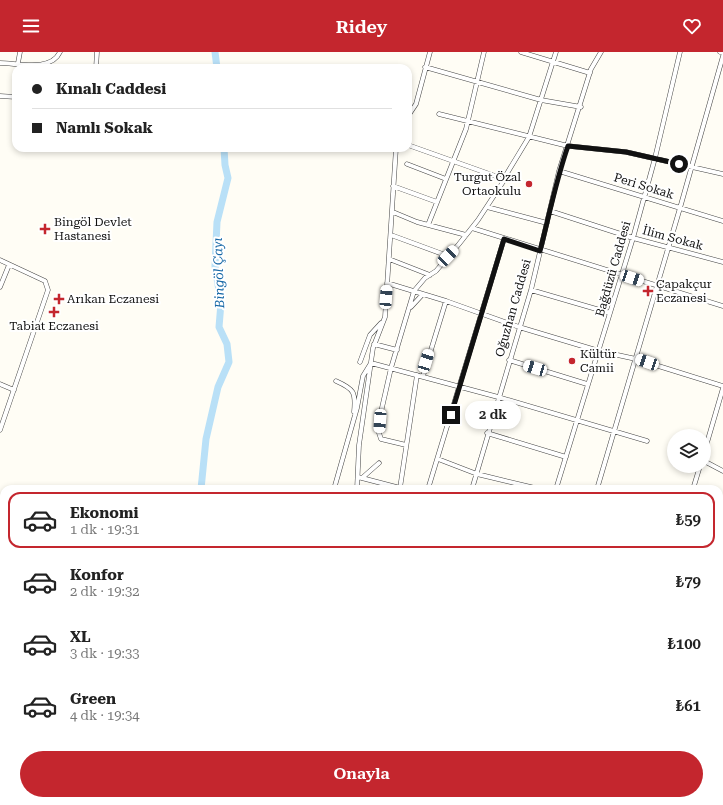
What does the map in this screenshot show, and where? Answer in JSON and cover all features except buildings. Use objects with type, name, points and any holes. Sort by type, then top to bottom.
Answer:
[{"type":"street","points":[[18,63],[20,52]]},
{"type":"street","points":[[46,64],[55,59],[60,52]]},
{"type":"street","points":[[96,64],[97,52]]},
{"type":"street","points":[[412,110],[416,104],[430,52]]},
{"type":"street","points":[[428,225],[468,120],[484,52]]},
{"type":"street","points":[[521,52],[553,60],[590,73]]},
{"type":"street","points":[[406,446],[390,442],[379,437],[381,412],[391,368],[410,309],[414,291],[421,282],[436,271],[472,228],[502,186],[503,180],[529,137],[556,52]]},
{"type":"street","name":"Oğuzhan Caddesi","points":[[473,485],[487,433],[531,290],[559,171],[581,107],[590,73],[601,52]]},
{"type":"street","name":"Bağdüzü Caddesi","points":[[557,485],[587,384],[600,350],[633,238],[643,197],[655,158],[680,52]]},
{"type":"street","points":[[598,485],[723,56]]},
{"type":"street","points":[[0,62],[31,64]]},
{"type":"street","points":[[426,68],[541,100],[581,107]]},
{"type":"street","points":[[0,96],[12,97]]},
{"type":"street","points":[[439,114],[568,146],[626,152],[723,174]]},
{"type":"street","points":[[412,146],[453,160],[503,180]]},
{"type":"street","points":[[357,485],[360,478],[359,445],[374,344],[383,322],[393,212],[396,152]]},
{"type":"street","points":[[407,164],[446,179]]},
{"type":"street","name":"Peri Sokak","points":[[559,171],[723,221]]},
{"type":"street","points":[[394,186],[437,202]]},
{"type":"street","points":[[487,208],[547,223]]},
{"type":"street","name":"İlim Sokak","points":[[550,211],[633,238],[723,262]]},
{"type":"street","points":[[393,212],[428,225],[466,235]]},
{"type":"street","points":[[472,228],[540,251],[723,306]]},
{"type":"street","points":[[391,235],[448,256]]},
{"type":"street","points":[[429,485],[504,239]]},
{"type":"street","points":[[389,259],[430,275]]},
{"type":"street","points":[[0,260],[45,281],[48,290],[0,430]]},
{"type":"street","points":[[0,287],[9,264]]},
{"type":"street","points":[[387,283],[446,301],[519,327],[600,350],[636,358],[723,387],[711,429]]},
{"type":"street","points":[[531,290],[610,313]]},
{"type":"street","points":[[410,309],[423,294]]},
{"type":"street","points":[[423,376],[446,301]]},
{"type":"street","points":[[360,362],[370,335],[383,322]]},
{"type":"street","points":[[374,344],[397,350]]},
{"type":"street","points":[[509,360],[587,384]]},
{"type":"street","points":[[371,363],[460,386],[647,441]]},
{"type":"street","points":[[335,485],[353,423],[363,376],[371,363]]},
{"type":"street","points":[[402,485],[406,446],[415,399],[417,375]]},
{"type":"street","points":[[336,381],[352,389],[354,394],[353,423]]},
{"type":"street","points":[[0,384],[14,390]]},
{"type":"street","points":[[487,433],[566,457]]},
{"type":"street","points":[[438,459],[477,474],[522,485]]},
{"type":"street","points":[[360,478],[379,463]]},
{"type":"street","points":[[711,465],[723,471]]},
{"type":"street","points":[[694,485],[698,473]]},
{"type":"street","points":[[360,478],[392,485]]},
{"type":"waterway","name":"Bingöl Çayı","points":[[215,52],[216,64]]},
{"type":"waterway","name":"Bingöl Çayı","points":[[201,485],[206,439],[218,387],[229,362],[227,344],[219,327],[221,303],[215,266],[217,222],[228,178],[224,152]]},
{"type":"place","name":"Turgut Özal Ortaokulu","points":[[529,184]]},
{"type":"place","name":"Bingöl Devlet Hastanesi","points":[[45,229]]},
{"type":"place","name":"Çapakçur Eczanesi","points":[[648,291]]},
{"type":"place","name":"Arıkan Eczanesi","points":[[59,299]]},
{"type":"place","name":"Tabiat Eczanesi","points":[[54,312]]},
{"type":"place","name":"Kültür Camii","points":[[572,361]]},
{"type":"route","points":[[451,415],[504,239],[540,251],[556,189],[559,171],[568,146],[626,152],[679,164]]}]
